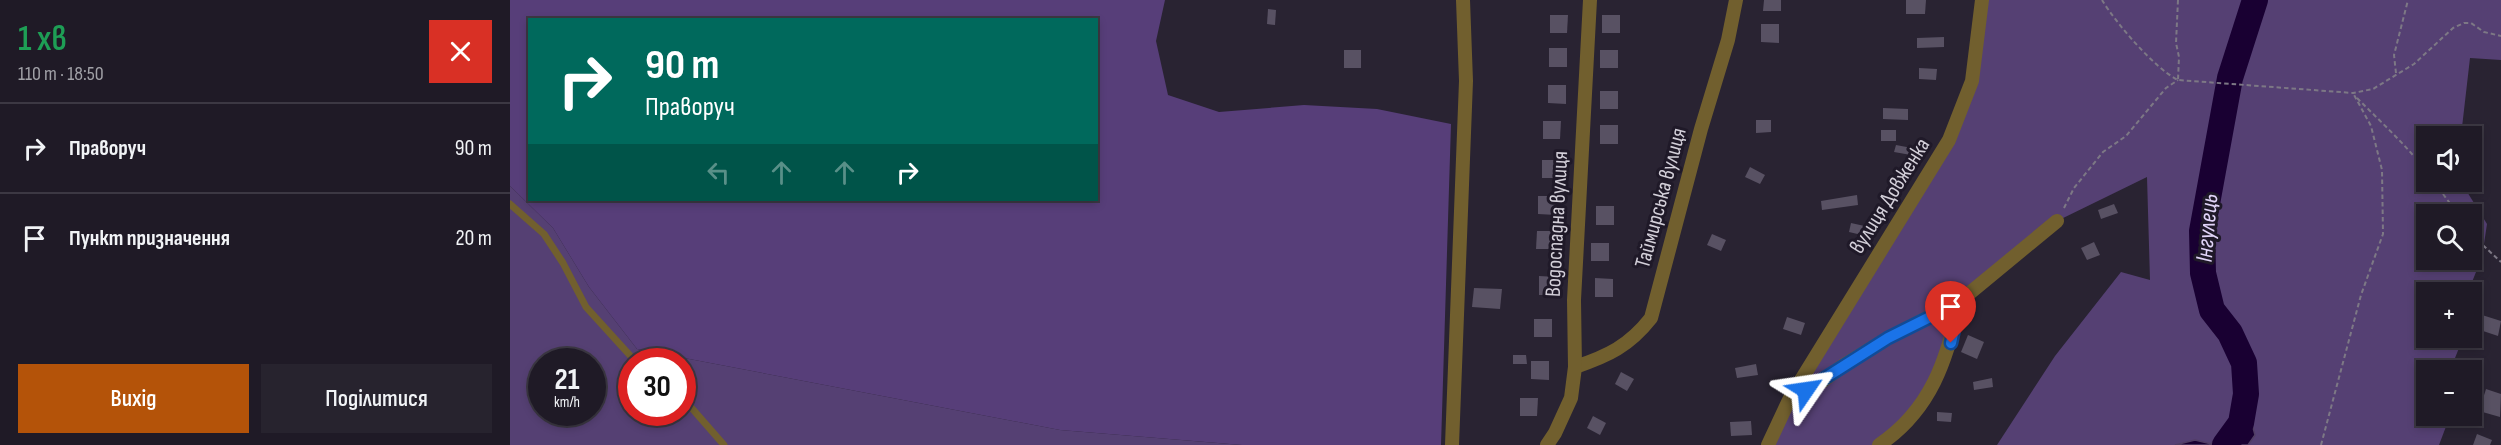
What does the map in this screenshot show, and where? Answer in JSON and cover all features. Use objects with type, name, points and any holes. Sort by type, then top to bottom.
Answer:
[{"type":"street","points":[[1452,445],[1466,81],[1463,0]]},
{"type":"street","name":"Водоспадна вулиця","points":[[1547,445],[1555,434],[1571,398],[1575,367],[1574,300],[1590,0]]},
{"type":"street","name":"Таймирська вулиця","points":[[1575,367],[1613,353],[1637,336],[1651,318],[1701,129],[1728,40],[1736,0]]},
{"type":"street","name":"вулиця Довженка","points":[[1768,445],[1790,398],[1949,140],[1972,81],[1983,0]]},
{"type":"street","points":[[1790,398],[1821,382],[1888,338],[1960,302],[2057,221]]},
{"type":"street","points":[[1879,445],[1897,433],[1926,401],[1951,343],[1960,302]]},
{"type":"lane","points":[[510,204],[544,234],[586,307],[623,348]]},
{"type":"lane","points":[[696,413],[724,445]]},
{"type":"path","points":[[2102,0],[2148,56],[2167,74],[2178,80],[2352,93],[2373,89],[2396,75],[2428,53],[2454,28],[2464,23],[2471,23],[2484,32],[2501,36]]},
{"type":"path","points":[[2178,0],[2176,43],[2179,57],[2178,80]]},
{"type":"path","points":[[2396,75],[2394,55],[2408,0]]},
{"type":"path","points":[[2057,221],[2074,188],[2103,152],[2126,136],[2166,88],[2178,80]]},
{"type":"path","points":[[2352,93],[2377,121],[2405,143],[2416,158]]},
{"type":"path","points":[[2321,445],[2361,295],[2383,234],[2382,170],[2372,126],[2352,93]]},
{"type":"path","points":[[2482,244],[2501,262]]},
{"type":"shaded area","points":[[510,0],[1165,0],[1156,41],[1168,95],[1219,112],[1304,105],[1377,109],[1451,124],[1441,445],[1242,445],[1060,430],[696,360],[696,348],[636,348],[589,287],[553,228],[510,186]]},
{"type":"shaded area","points":[[1982,0],[2501,0],[2501,60],[2470,58],[2462,126],[2416,126],[2416,192],[2467,192],[2475,204],[2416,204],[2416,270],[2477,270],[2472,282],[2416,282],[2416,348],[2459,348],[2454,360],[2416,360],[2416,426],[2446,426],[2439,445],[2248,445],[2255,435],[2225,427],[2211,445],[2195,440],[2175,445],[1997,445],[2055,356],[2121,272],[2150,280],[2147,177],[2057,221],[1961,301],[1926,401],[1879,445],[1768,445],[1949,140],[1972,81]]},
{"type":"shaded area","points":[[510,186],[553,228],[589,287],[636,348],[618,348],[618,426],[696,426],[696,360],[1060,430],[1242,445],[510,445]]},
{"type":"shaded area","points":[[2482,216],[2487,224],[2482,257]]},
{"type":"shaded area","points":[[2234,413],[2251,420],[2255,435],[2248,445],[2175,445],[2195,440],[2211,444]]},
{"type":"building","points":[[1764,0],[1781,0],[1781,11],[1763,11]]},
{"type":"building","points":[[1906,0],[1926,0],[1925,14],[1906,14]]},
{"type":"building","points":[[1268,9],[1276,10],[1275,25],[1267,24]]},
{"type":"building","points":[[1550,15],[1568,15],[1567,33],[1550,33]]},
{"type":"building","points":[[1602,15],[1620,15],[1620,33],[1602,33]]},
{"type":"building","points":[[1761,24],[1779,24],[1779,43],[1761,42]]},
{"type":"building","points":[[1944,37],[1944,47],[1917,48],[1917,38]]},
{"type":"building","points":[[1549,48],[1567,48],[1567,67],[1549,67]]},
{"type":"building","points":[[1344,50],[1361,50],[1361,68],[1344,68]]},
{"type":"building","points":[[1600,50],[1618,50],[1618,68],[1600,68]]},
{"type":"building","points":[[1919,68],[1937,69],[1936,80],[1919,79]]},
{"type":"building","points":[[1548,85],[1566,85],[1566,104],[1548,103]]},
{"type":"building","points":[[1600,91],[1618,91],[1618,109],[1600,109]]},
{"type":"building","points":[[1883,108],[1908,109],[1908,120],[1883,119]]},
{"type":"building","points":[[1756,120],[1771,120],[1771,132],[1756,133]]},
{"type":"building","points":[[1543,121],[1561,121],[1560,139],[1543,139]]},
{"type":"building","points":[[1600,125],[1618,125],[1618,144],[1600,144]]},
{"type":"building","points":[[1881,130],[1896,130],[1896,141],[1881,141]]},
{"type":"building","points":[[1896,145],[1912,148],[1911,155],[1894,152]]},
{"type":"building","points":[[1542,160],[1560,160],[1560,178],[1542,178]]},
{"type":"building","points":[[1750,167],[1765,175],[1760,184],[1745,177]]},
{"type":"building","points":[[1857,195],[1858,205],[1822,210],[1821,201]]},
{"type":"building","points":[[1538,196],[1556,196],[1556,215],[1538,214]]},
{"type":"building","points":[[2114,204],[2118,213],[2101,219],[2098,210]]},
{"type":"building","points":[[1596,206],[1614,206],[1614,225],[1596,225]]},
{"type":"building","points":[[1851,223],[1869,227],[1866,236],[1849,232]]},
{"type":"building","points":[[1537,231],[1555,231],[1554,249],[1536,249]]},
{"type":"building","points":[[1712,234],[1726,240],[1721,251],[1707,245]]},
{"type":"building","points":[[2094,242],[2100,255],[2087,260],[2081,248]]},
{"type":"building","points":[[1591,243],[1609,243],[1609,261],[1591,261]]},
{"type":"building","points":[[1539,276],[1557,277],[1557,295],[1539,295]]},
{"type":"building","points":[[1595,278],[1613,279],[1613,297],[1595,297]]},
{"type":"building","points":[[1474,288],[1502,289],[1500,309],[1472,307]]},
{"type":"building","points":[[2482,315],[2501,321],[2498,336],[2482,331]]},
{"type":"building","points":[[1787,317],[1805,323],[1801,335],[1783,329]]},
{"type":"building","points":[[1534,319],[1552,319],[1552,337],[1534,337]]},
{"type":"building","points":[[1968,335],[1984,342],[1977,359],[1961,352]]},
{"type":"building","points":[[1513,355],[1526,355],[1527,364],[1513,364]]},
{"type":"building","points":[[1531,361],[1549,361],[1549,380],[1531,379]]},
{"type":"building","points":[[1756,364],[1758,375],[1737,378],[1735,368]]},
{"type":"building","points":[[1621,372],[1634,379],[1627,391],[1615,384]]},
{"type":"building","points":[[1992,378],[1993,387],[1974,390],[1973,382]]},
{"type":"building","points":[[2486,389],[2501,394],[2500,417],[2482,412]]},
{"type":"building","points":[[1520,398],[1538,398],[1537,416],[1520,416]]},
{"type":"building","points":[[1937,412],[1952,413],[1951,422],[1937,421]]},
{"type":"building","points":[[1593,416],[1606,423],[1600,435],[1587,428]]},
{"type":"building","points":[[1751,421],[1752,435],[1731,436],[1730,422]]},
{"type":"building","points":[[2477,434],[2492,440],[2490,445],[2473,445]]},
{"type":"waterway","name":"Інгулець","points":[[2225,445],[2241,423],[2246,394],[2244,363],[2230,333],[2212,310],[2203,273],[2202,231],[2230,78],[2255,0]]},
{"type":"route","points":[[1806,390],[1888,338],[1960,302],[1951,343]]}]
